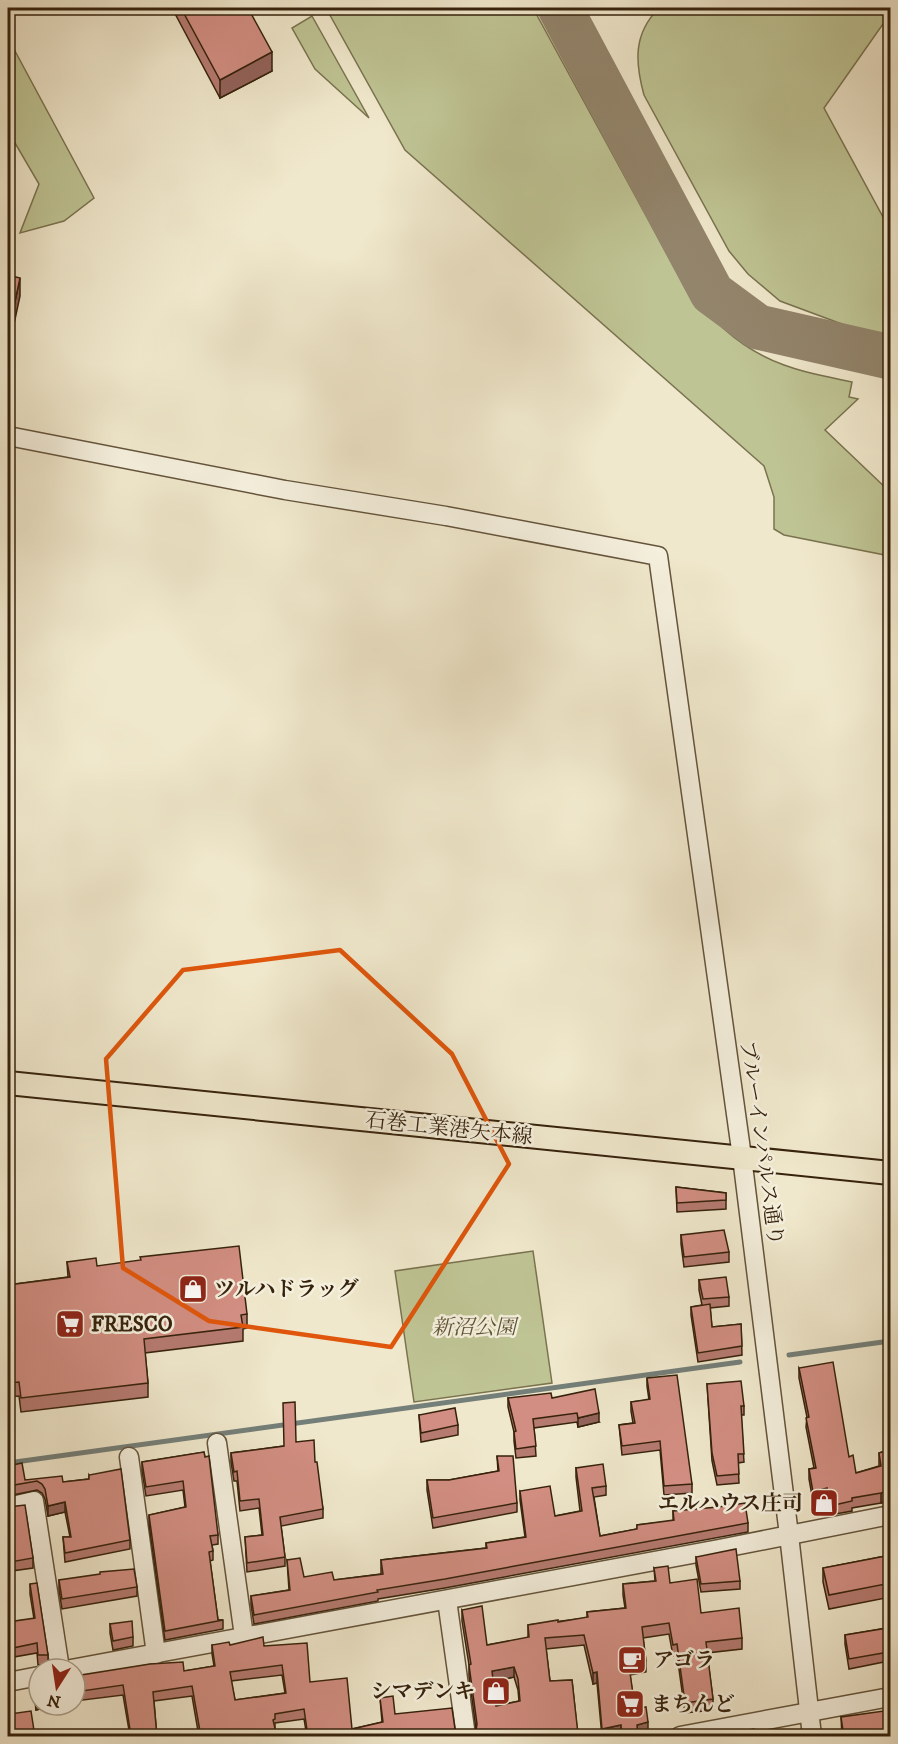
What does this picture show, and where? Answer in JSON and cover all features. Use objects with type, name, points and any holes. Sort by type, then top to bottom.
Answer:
[{"type":"main road","name":"石巻工業港矢本線","points":[[8,1083],[891,1173]]},
{"type":"street","name":"ブルーインパルス通り","points":[[8,436],[285,490],[446,516],[658,556],[742,1157],[812,1737]]},
{"type":"street","points":[[217,1443],[244,1636]]},
{"type":"street","points":[[129,1457],[156,1654]]},
{"type":"street","points":[[8,1507],[34,1501],[58,1657]]},
{"type":"street","points":[[87,1666],[891,1515]]},
{"type":"street","points":[[447,1600],[466,1737]]},
{"type":"street","points":[[8,1682],[27,1678]]},
{"type":"street","points":[[680,1737],[891,1697]]},
{"type":"highlighted area","points":[[340,950],[452,1054],[509,1164],[391,1347],[209,1321],[123,1268],[106,1059],[183,970]]},
{"type":"green space","points":[[326,8],[533,8],[679,276],[712,317],[738,340],[767,358],[817,375],[852,382],[849,397],[858,399],[825,430],[890,492],[890,556],[784,535],[774,529],[774,497],[764,466],[405,150]]},
{"type":"green space","points":[[659,8],[890,8],[890,14],[824,108],[890,230],[890,338],[866,333],[780,301],[748,274],[729,251],[644,95],[639,71],[638,49],[644,28]]},
{"type":"green space","points":[[312,16],[369,118],[315,69],[292,28]]},
{"type":"green space","points":[[8,38],[94,198],[64,221],[20,233],[39,184],[8,131]]},
{"type":"green space","name":"新沼公園","points":[[533,1251],[552,1383],[414,1402],[395,1271]]},
{"type":"building","points":[[181,8],[248,8],[272,52],[220,80]]},
{"type":"building","points":[[8,275],[20,278],[8,334]]},
{"type":"building","points":[[676,1187],[726,1193],[726,1200],[677,1203]]},
{"type":"building","points":[[724,1230],[729,1252],[684,1257],[681,1235]]},
{"type":"building","points":[[239,1246],[247,1314],[241,1315],[243,1327],[144,1339],[148,1383],[21,1398],[19,1382],[8,1383],[8,1285],[70,1277],[67,1262],[96,1258],[97,1266],[141,1260],[140,1257]]},
{"type":"building","points":[[726,1277],[729,1297],[703,1299],[699,1280]]},
{"type":"building","points":[[710,1304],[712,1327],[741,1324],[742,1346],[698,1353],[691,1307]]},
{"type":"building","points":[[833,1362],[849,1457],[853,1455],[856,1473],[881,1466],[879,1453],[891,1449],[891,1490],[852,1498],[852,1501],[830,1506],[827,1488],[813,1492],[809,1469],[816,1468],[799,1368]]},
{"type":"building","points":[[677,1375],[692,1484],[664,1486],[660,1441],[622,1446],[619,1425],[635,1423],[631,1402],[650,1399],[647,1378]]},
{"type":"building","points":[[741,1381],[744,1406],[741,1406],[744,1454],[738,1454],[739,1474],[717,1476],[712,1453],[707,1384]]},
{"type":"building","points":[[595,1389],[599,1413],[578,1418],[577,1413],[533,1419],[536,1446],[516,1449],[514,1432],[516,1431],[508,1398],[551,1393],[552,1398]]},
{"type":"building","points":[[295,1402],[296,1442],[314,1440],[315,1462],[317,1462],[323,1509],[280,1517],[285,1557],[247,1563],[245,1537],[263,1535],[259,1499],[240,1501],[237,1471],[234,1472],[231,1453],[284,1446],[283,1403]]},
{"type":"building","points":[[455,1408],[458,1425],[421,1433],[419,1415]]},
{"type":"building","points":[[204,1452],[205,1457],[209,1456],[218,1535],[210,1536],[213,1551],[209,1552],[218,1620],[223,1620],[165,1631],[149,1515],[186,1507],[183,1481],[146,1487],[142,1462]]},
{"type":"building","points":[[497,1456],[513,1456],[517,1503],[433,1518],[427,1480],[449,1480],[499,1471]]},
{"type":"building","points":[[22,1463],[25,1480],[62,1476],[63,1482],[89,1479],[89,1475],[121,1469],[130,1540],[65,1553],[63,1537],[71,1537],[65,1502],[48,1506],[45,1489],[37,1481],[8,1486],[8,1466]]},
{"type":"building","points":[[603,1464],[606,1486],[592,1488],[600,1536],[637,1529],[637,1525],[674,1520],[673,1511],[745,1503],[748,1523],[377,1590],[378,1592],[254,1615],[251,1596],[290,1590],[287,1560],[300,1558],[304,1577],[332,1572],[334,1580],[383,1574],[381,1560],[487,1548],[486,1543],[526,1537],[520,1491],[550,1486],[555,1516],[582,1511],[576,1468]]},
{"type":"building","points":[[25,1505],[33,1558],[10,1562],[14,1590],[8,1590],[8,1507]]},
{"type":"building","points":[[736,1549],[740,1581],[701,1584],[696,1557]]},
{"type":"building","points":[[891,1555],[891,1583],[829,1595],[823,1568]]},
{"type":"building","points":[[668,1566],[670,1583],[697,1579],[701,1613],[739,1608],[742,1638],[706,1642],[713,1699],[685,1703],[677,1644],[673,1645],[669,1623],[642,1627],[646,1661],[629,1665],[635,1709],[646,1707],[648,1722],[637,1725],[638,1737],[622,1737],[621,1725],[602,1729],[597,1672],[593,1673],[584,1635],[545,1638],[550,1681],[572,1680],[578,1734],[558,1735],[558,1732],[523,1736],[472,1734],[477,1724],[469,1665],[471,1664],[462,1610],[482,1606],[487,1645],[529,1637],[528,1625],[588,1617],[587,1612],[626,1608],[623,1584],[656,1581],[654,1568]],"holes":[[[514,1667],[518,1679],[520,1701],[496,1706],[492,1671]]]},
{"type":"building","points":[[134,1569],[137,1587],[62,1599],[59,1580],[100,1574],[100,1572]]},
{"type":"building","points":[[37,1583],[48,1655],[38,1655],[37,1643],[8,1649],[8,1622],[35,1618],[30,1584]]},
{"type":"building","points":[[132,1621],[133,1637],[113,1641],[110,1624]]},
{"type":"building","points":[[891,1625],[891,1663],[889,1663],[889,1652],[849,1659],[845,1635],[887,1628]]},
{"type":"building","points":[[263,1637],[264,1646],[307,1643],[310,1682],[347,1678],[352,1729],[383,1722],[380,1698],[393,1696],[395,1714],[452,1708],[455,1729],[459,1735],[455,1737],[308,1737],[304,1709],[275,1714],[273,1720],[277,1737],[201,1737],[192,1686],[153,1692],[157,1737],[127,1737],[131,1736],[123,1685],[87,1690],[87,1674],[150,1664],[183,1662],[184,1671],[215,1666],[212,1645],[229,1642],[230,1645]],"holes":[[[282,1665],[286,1693],[235,1700],[230,1672]]]},
{"type":"building","points":[[8,1696],[10,1714],[27,1712],[27,1717],[32,1717],[35,1737],[8,1737]]},
{"type":"building","points":[[891,1710],[891,1737],[844,1737],[841,1717]]},
{"type":"building","points":[[754,1729],[755,1737],[708,1737],[719,1734]]},
{"type":"waterway","points":[[789,1355],[890,1341]]},
{"type":"waterway","points":[[8,1463],[740,1362]]},
{"type":"taxiway","points":[[560,8],[712,293],[758,327],[890,357]]},
{"type":"place","name":"ツルハドラッグ","points":[[193,1289]]},
{"type":"place","name":"FRESCO","points":[[70,1324]]},
{"type":"place","name":"エルハウス庄司","points":[[824,1503]]},
{"type":"place","name":"アゴラ","points":[[632,1660]]},
{"type":"place","name":"シマデンキ","points":[[496,1691]]},
{"type":"place","name":"まちんど","points":[[630,1704]]}]
